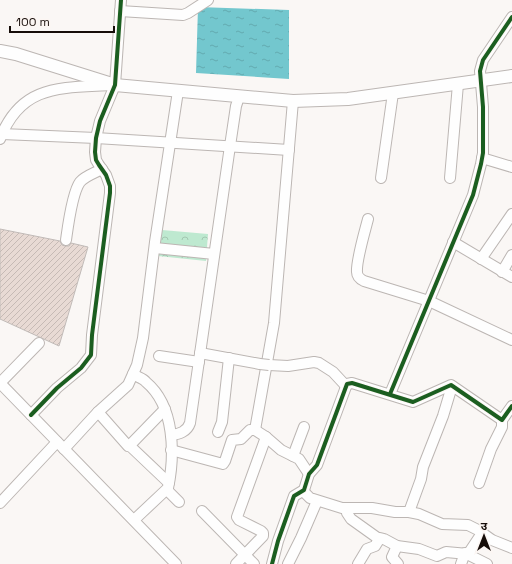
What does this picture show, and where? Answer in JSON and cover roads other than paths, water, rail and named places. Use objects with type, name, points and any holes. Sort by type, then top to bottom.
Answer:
[{"type":"main road","points":[[0,51],[37,60],[115,85],[293,101],[348,99],[481,82],[512,76]]},
{"type":"street","points":[[32,415],[57,388],[81,368],[91,355],[92,335],[110,193],[110,186],[106,175],[96,160],[96,138],[100,121],[115,85],[121,0]]},
{"type":"street","points":[[120,11],[183,15],[208,0]]},
{"type":"street","points":[[390,394],[473,195],[482,158],[483,107],[480,71],[483,60],[512,17]]},
{"type":"street","points":[[450,178],[458,84]]},
{"type":"street","points":[[115,85],[63,88],[47,91],[34,97],[19,107],[9,120],[1,137],[96,138],[289,150]]},
{"type":"street","points":[[0,504],[61,445],[128,385],[137,365],[144,338],[155,248],[178,91]]},
{"type":"street","points":[[381,178],[393,93]]},
{"type":"street","points":[[171,435],[181,433],[189,426],[236,106],[240,97]]},
{"type":"street","points":[[255,430],[274,323],[293,101]]},
{"type":"street","points":[[482,158],[512,167]]},
{"type":"street","points":[[66,240],[78,186],[84,179],[102,169]]},
{"type":"street","points":[[481,259],[512,214]]},
{"type":"street","points":[[368,219],[358,265],[357,273],[359,279],[429,301],[512,340]]},
{"type":"street","points":[[453,242],[512,277]]},
{"type":"street","points":[[155,248],[214,254]]},
{"type":"street","points":[[502,272],[512,255]]},
{"type":"street","points":[[38,343],[0,383],[176,564]]},
{"type":"street","points":[[159,356],[229,358],[288,366],[314,362],[319,363],[334,372],[346,386]]},
{"type":"street","points":[[218,432],[223,417],[229,358]]},
{"type":"street","points":[[133,374],[146,381],[154,390],[168,414],[171,435],[168,491],[179,502]]},
{"type":"street","points":[[272,564],[294,496],[301,492],[309,474],[318,463],[347,384],[352,383],[413,402],[451,385],[502,420]]},
{"type":"street","points":[[409,512],[421,479],[423,466],[452,386]]},
{"type":"street","points":[[479,483],[491,449],[502,427],[502,420],[512,406]]},
{"type":"street","points":[[129,446],[165,409]]},
{"type":"street","points":[[98,412],[127,445],[168,486]]},
{"type":"street","points":[[293,456],[304,427]]},
{"type":"street","points":[[171,450],[223,464],[232,440],[241,439],[250,430],[255,430],[281,450],[300,460],[309,474]]},
{"type":"street","points":[[236,564],[262,536],[263,532],[239,520],[237,516],[266,437]]},
{"type":"street","points":[[134,520],[168,486]]},
{"type":"street","points":[[301,492],[317,501],[347,509],[372,508],[395,512],[409,512],[419,514],[442,524],[468,525],[492,540],[512,548]]},
{"type":"street","points":[[288,564],[317,501]]},
{"type":"street","points":[[202,511],[254,564]]},
{"type":"street","points":[[347,513],[351,519],[379,538],[384,538],[397,546],[419,549],[435,556],[446,552],[468,554],[482,533]]},
{"type":"street","points":[[358,564],[365,551],[368,548],[375,546],[379,538]]},
{"type":"street","points":[[397,546],[392,557],[398,564]]},
{"type":"street","points":[[461,564],[465,553]]},
{"type":"street","points":[[465,553],[487,564]]},
{"type":"water","points":[[198,7],[289,10],[289,79],[196,73]]}]
